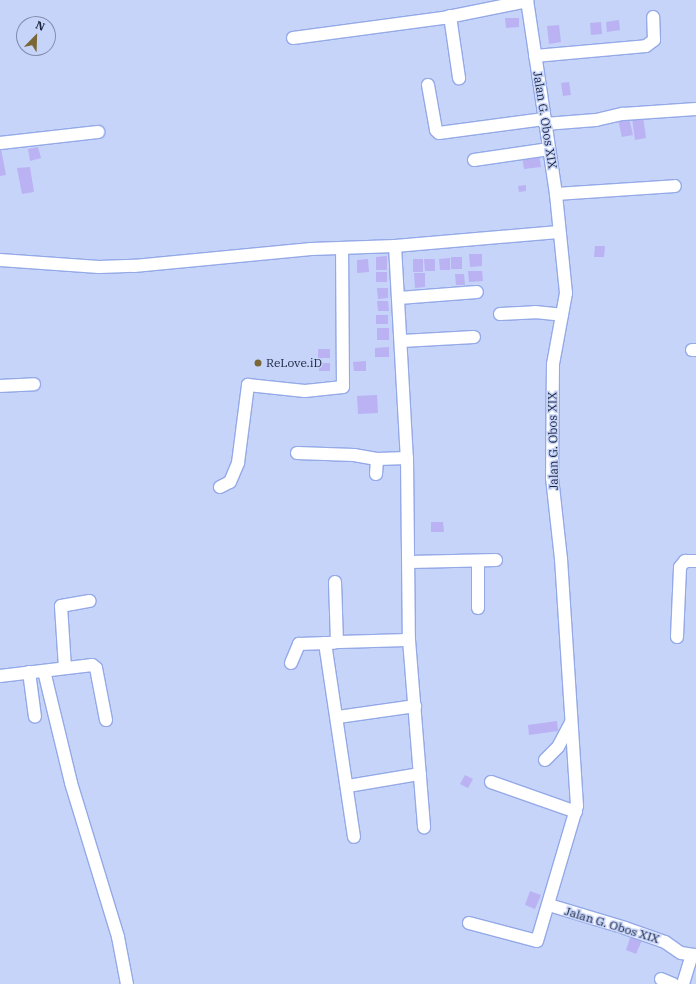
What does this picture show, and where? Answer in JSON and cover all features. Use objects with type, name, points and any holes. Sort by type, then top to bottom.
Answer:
[{"type":"street","points":[[293,38],[450,16],[527,0]]},
{"type":"street","name":"Jalan G. Obos XIX","points":[[469,923],[538,941],[576,812],[561,559],[552,478],[553,364],[566,293],[558,232],[556,194],[527,0]]},
{"type":"street","points":[[450,16],[459,78]]},
{"type":"street","points":[[535,56],[646,46],[654,40],[653,17]]},
{"type":"street","points":[[428,85],[436,130],[439,133],[545,122],[596,120],[623,114],[696,109]]},
{"type":"street","points":[[0,143],[98,132]]},
{"type":"street","points":[[474,160],[549,149]]},
{"type":"street","points":[[556,194],[675,186]]},
{"type":"street","points":[[0,260],[99,267],[168,263],[311,249],[395,246],[558,232]]},
{"type":"street","points":[[395,246],[402,341],[407,458],[410,562],[409,640],[424,827]]},
{"type":"street","points":[[220,487],[234,477],[238,463],[248,385],[305,391],[343,387],[342,249]]},
{"type":"street","points":[[399,298],[477,292]]},
{"type":"street","points":[[500,314],[535,312],[562,315]]},
{"type":"street","points":[[402,341],[474,337]]},
{"type":"street","points":[[0,386],[34,384]]},
{"type":"street","points":[[297,453],[354,455],[377,459],[407,458]]},
{"type":"street","points":[[376,474],[377,459]]},
{"type":"street","points":[[410,562],[496,560]]},
{"type":"street","points":[[478,561],[478,608]]},
{"type":"street","points":[[676,637],[680,567],[685,561],[696,562]]},
{"type":"street","points":[[335,582],[331,643],[338,717],[354,837]]},
{"type":"street","points":[[65,668],[61,606],[90,601]]},
{"type":"street","points":[[292,663],[299,644],[409,640]]},
{"type":"street","points":[[0,676],[94,666],[106,720]]},
{"type":"street","points":[[44,671],[72,783],[118,937],[127,984]]},
{"type":"street","points":[[29,672],[35,717]]},
{"type":"street","points":[[338,717],[414,706]]},
{"type":"street","points":[[545,760],[558,747],[571,723]]},
{"type":"street","points":[[348,786],[420,774]]},
{"type":"street","points":[[491,782],[576,812]]},
{"type":"street","name":"Jalan G. Obos XIX","points":[[549,905],[665,942],[681,953],[694,955]]},
{"type":"street","points":[[661,979],[684,983],[694,955]]},
{"type":"building","points":[[505,18],[519,18],[519,27],[506,28]]},
{"type":"building","points":[[619,20],[620,30],[607,32],[606,22]]},
{"type":"building","points":[[601,22],[602,34],[591,35],[590,23]]},
{"type":"building","points":[[559,25],[561,42],[549,44],[547,26]]},
{"type":"building","points":[[569,82],[571,95],[563,96],[561,83]]},
{"type":"building","points":[[643,116],[646,138],[635,140],[632,118]]},
{"type":"building","points":[[629,118],[633,135],[622,137],[618,120]]},
{"type":"building","points":[[38,147],[41,158],[30,161],[28,149]]},
{"type":"building","points":[[1,149],[6,175],[0,176],[0,150]]},
{"type":"building","points":[[539,154],[541,167],[524,169],[522,157]]},
{"type":"building","points":[[30,167],[34,192],[22,194],[17,168]]},
{"type":"building","points":[[526,185],[526,191],[519,192],[518,186]]},
{"type":"building","points":[[595,246],[605,246],[604,257],[594,257]]},
{"type":"building","points":[[469,254],[482,254],[482,266],[470,267]]},
{"type":"building","points":[[387,256],[387,270],[376,270],[376,257]]},
{"type":"building","points":[[451,257],[462,257],[462,269],[451,269]]},
{"type":"building","points":[[450,258],[450,270],[440,270],[439,259]]},
{"type":"building","points":[[368,259],[369,272],[357,273],[357,260]]},
{"type":"building","points":[[413,259],[423,259],[423,272],[413,272]]},
{"type":"building","points":[[424,259],[435,259],[435,271],[425,271]]},
{"type":"building","points":[[468,271],[482,271],[483,281],[469,282]]},
{"type":"building","points":[[376,272],[387,272],[387,282],[376,282]]},
{"type":"building","points":[[414,273],[425,273],[425,287],[415,288]]},
{"type":"building","points":[[455,274],[464,274],[465,285],[456,285]]},
{"type":"building","points":[[377,288],[388,288],[388,298],[378,299]]},
{"type":"building","points":[[377,301],[388,301],[389,311],[378,311]]},
{"type":"building","points":[[376,315],[388,315],[388,324],[376,324]]},
{"type":"building","points":[[377,328],[389,328],[389,340],[377,340]]},
{"type":"building","points":[[389,347],[389,357],[375,357],[375,348]]},
{"type":"building","points":[[318,349],[330,349],[330,358],[318,358]]},
{"type":"building","points":[[366,361],[366,371],[354,371],[353,362]]},
{"type":"building","points":[[319,363],[330,363],[330,371],[319,371]]},
{"type":"building","points":[[377,395],[378,413],[358,414],[357,396]]},
{"type":"building","points":[[431,522],[443,522],[444,532],[431,532]]},
{"type":"building","points":[[557,721],[558,731],[529,735],[528,725]]},
{"type":"building","points":[[465,775],[473,779],[468,788],[460,784]]},
{"type":"building","points":[[530,891],[541,895],[535,909],[525,905]]},
{"type":"building","points":[[631,935],[642,940],[636,954],[626,950]]},
{"type":"place","name":"ReLove.iD","points":[[258,363]]}]
